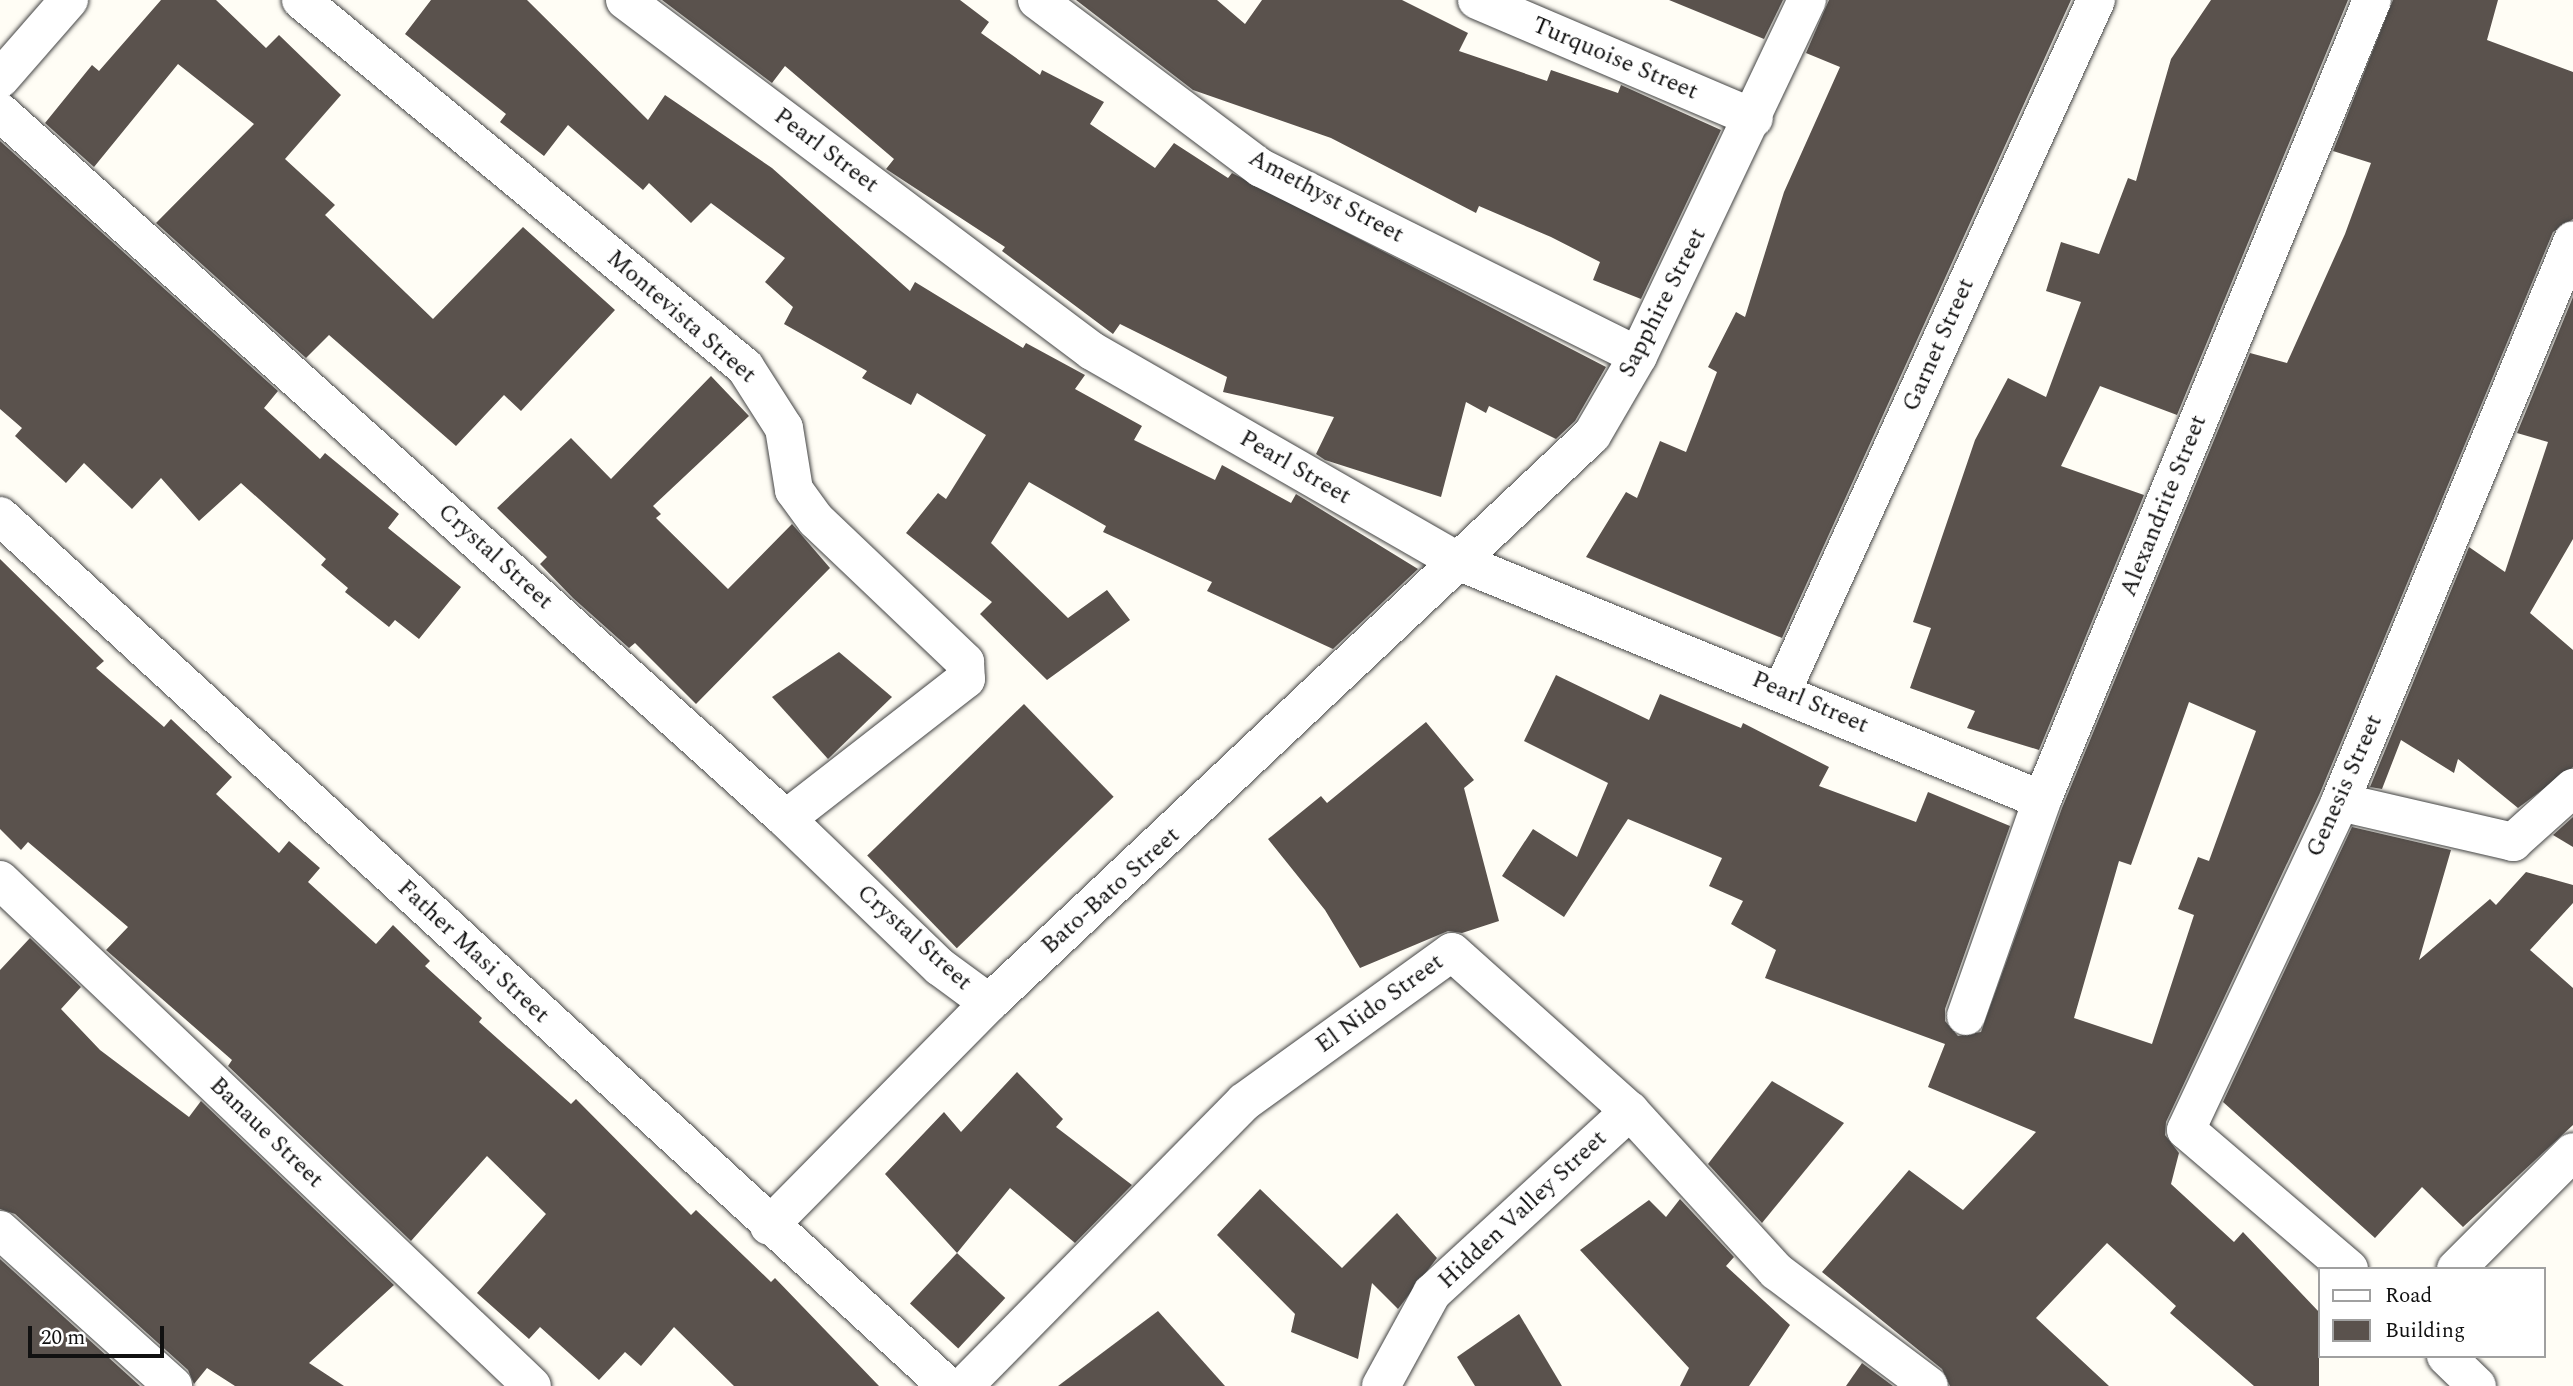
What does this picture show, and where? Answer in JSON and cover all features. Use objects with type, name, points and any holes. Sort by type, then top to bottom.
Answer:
[{"type":"street","points":[[0,79],[69,0]]},
{"type":"street","name":"Montevista Street","points":[[300,0],[745,367],[784,428],[794,490],[816,520],[965,662],[966,679],[786,819]]},
{"type":"street","name":"Pearl Street","points":[[625,0],[1092,351],[1455,559],[2042,800]]},
{"type":"street","name":"Amethyst Street","points":[[1037,0],[1261,167],[1638,356]]},
{"type":"street","name":"Turquoise Street","points":[[1477,0],[1754,118]]},
{"type":"street","name":"Sapphire Street","points":[[1455,559],[1592,435],[1638,356],[1754,118],[1807,0]]},
{"type":"street","name":"Garnet Street","points":[[1782,691],[2096,0]]},
{"type":"street","name":"Alexandrite Street","points":[[1966,1016],[2042,800],[2372,0]]},
{"type":"street","name":"Crystal Street","points":[[0,112],[786,819],[940,967],[989,1003]]},
{"type":"street","name":"Genesis Street","points":[[2347,1267],[2186,1130],[2340,802],[2573,240]]},
{"type":"street","name":"Father Masi Street","points":[[0,516],[769,1226],[947,1386]]},
{"type":"street","name":"Bato-Bato Street","points":[[769,1226],[989,1003],[1214,797],[1455,559]]},
{"type":"street","points":[[2340,802],[2512,842],[2573,788]]},
{"type":"street","name":"Banaue Street","points":[[0,880],[533,1386]]},
{"type":"street","name":"El Nido Street","points":[[964,1386],[1244,1102],[1452,952],[1629,1111],[1776,1271],[1929,1386]]},
{"type":"street","name":"Hidden Valley Street","points":[[1381,1386],[1432,1293],[1629,1111]]},
{"type":"street","points":[[2458,1267],[2573,1152]]},
{"type":"street","points":[[0,1230],[173,1386]]},
{"type":"street","points":[[2448,1358],[2477,1386]]},
{"type":"building","points":[[161,0],[216,0],[266,48],[279,35],[341,95],[285,159],[335,205],[325,215],[433,319],[523,227],[615,310],[521,411],[504,395],[456,446],[329,335],[306,358],[156,223],[254,124],[178,64],[94,167],[45,123],[92,65],[99,71]]},
{"type":"building","points":[[431,0],[527,0],[648,120],[665,95],[772,168],[910,291],[915,282],[1023,348],[1026,343],[1085,375],[1075,389],[1142,426],[1134,440],[1215,480],[1222,465],[1291,503],[1296,494],[1418,569],[1333,649],[1207,591],[1212,582],[1103,532],[1106,526],[1029,482],[991,543],[1068,618],[1107,590],[1130,620],[1047,680],[980,614],[992,602],[906,533],[938,493],[946,499],[986,435],[917,393],[911,405],[862,378],[867,371],[784,324],[793,307],[765,282],[785,258],[711,203],[691,223],[649,183],[643,190],[568,125],[544,156],[500,122],[506,114],[405,34]]},
{"type":"building","points":[[662,0],[960,0],[989,22],[981,33],[1040,75],[1042,70],[1104,102],[1090,124],[1155,168],[1174,143],[1228,178],[1232,173],[1606,367],[1575,421],[1556,439],[1489,406],[1486,413],[1466,402],[1441,497],[1325,460],[1316,454],[1334,417],[1223,392],[1227,377],[1120,324],[1113,334],[1002,251],[1005,247],[886,169],[894,159],[785,66],[772,83]]},
{"type":"building","points":[[1076,0],[1217,0],[1245,24],[1262,0],[1402,0],[1468,33],[1459,51],[1547,81],[1551,70],[1618,93],[1621,85],[1721,130],[1641,299],[1593,280],[1600,262],[1551,237],[1479,206],[1476,213],[1331,138],[1193,90]]},
{"type":"building","points":[[1669,0],[1783,0],[1764,39]]},
{"type":"building","points":[[1829,0],[2071,0],[1782,638],[1586,557],[1626,492],[1637,498],[1660,441],[1686,452],[1717,372],[1708,367],[1736,312],[1745,317],[1784,192],[1840,67],[1806,53]]},
{"type":"building","points":[[2211,0],[2348,0],[2177,415],[2100,386],[2061,466],[2144,495],[2039,750],[1967,728],[1975,711],[1910,688],[1931,628],[1913,622],[1975,440],[2008,378],[2046,397],[2081,302],[2046,291],[2061,242],[2099,254],[2128,178],[2136,181],[2171,59]]},
{"type":"building","points":[[2393,0],[2498,0],[2487,40],[2573,72],[2573,219],[2553,232],[2320,793],[2166,1122],[2165,1135],[2179,1153],[2171,1184],[2234,1242],[2243,1232],[2318,1311],[2319,1386],[2254,1386],[2170,1313],[2176,1306],[2107,1243],[2036,1318],[2109,1386],[1950,1386],[1942,1369],[1822,1272],[1909,1170],[1963,1210],[2036,1132],[1928,1087],[1945,1044],[1765,978],[1776,950],[1731,924],[1743,901],[1709,886],[1722,858],[1628,819],[1564,917],[1502,876],[1533,829],[1577,857],[1608,783],[1524,741],[1556,675],[1649,720],[1660,694],[1741,728],[1743,723],[1829,767],[1819,786],[1916,822],[1928,792],[2010,826],[1945,1009],[1945,1021],[1958,1036],[1981,1032],[2062,808],[2250,353],[2287,363],[2345,234],[2371,163],[2333,151]],"holes":[[[2189,702],[2256,731],[2209,861],[2198,857],[2178,909],[2194,915],[2152,1044],[2074,1018],[2119,861],[2131,865]]]},
{"type":"building","points":[[0,141],[278,391],[264,408],[320,459],[325,453],[399,514],[388,528],[461,587],[419,639],[395,620],[389,627],[345,592],[348,588],[321,565],[326,559],[241,483],[199,521],[161,478],[132,509],[84,463],[66,483],[15,436],[22,428],[0,409]]},
{"type":"building","points":[[2573,297],[2573,539],[2530,613],[2573,650],[2573,767],[2518,808],[2458,759],[2454,773],[2401,740],[2382,789],[2370,787],[2469,547],[2505,572],[2548,442],[2517,433]]},
{"type":"building","points":[[711,376],[749,416],[653,506],[661,514],[656,518],[728,589],[792,524],[830,568],[696,704],[635,643],[629,648],[573,598],[540,564],[547,557],[497,508],[571,438],[611,479]]},
{"type":"building","points":[[0,559],[104,661],[96,668],[164,727],[171,719],[232,777],[216,794],[279,853],[289,841],[320,868],[308,882],[376,944],[393,925],[430,961],[425,966],[482,1018],[479,1022],[571,1104],[576,1099],[691,1215],[696,1210],[771,1282],[775,1278],[879,1386],[734,1386],[674,1327],[641,1366],[625,1352],[599,1380],[540,1327],[529,1339],[477,1293],[546,1214],[487,1156],[411,1241],[228,1066],[232,1060],[106,950],[128,927],[28,842],[21,850],[0,829]]},
{"type":"building","points":[[839,652],[892,697],[828,759],[772,697]]},
{"type":"building","points":[[1024,704],[1114,797],[957,948],[867,855]]},
{"type":"building","points":[[1426,722],[1474,780],[1464,788],[1499,921],[1462,933],[1448,931],[1360,968],[1325,910],[1268,839],[1321,796],[1327,803]]},
{"type":"building","points":[[2573,817],[2573,847],[2553,835]]},
{"type":"building","points":[[2352,827],[2451,850],[2419,960],[2490,899],[2496,905],[2526,872],[2573,885],[2573,903],[2530,950],[2573,988],[2573,1125],[2463,1227],[2422,1187],[2375,1238],[2223,1102]]},
{"type":"building","points":[[30,938],[81,987],[61,1009],[100,1050],[189,1117],[201,1101],[394,1285],[309,1363],[344,1386],[235,1386],[207,1368],[194,1384],[188,1370],[15,1214],[0,1209],[0,970]]},
{"type":"building","points":[[1017,1072],[1063,1119],[1056,1127],[1132,1185],[1075,1243],[1010,1188],[957,1253],[885,1174],[944,1112],[961,1132]]},
{"type":"building","points":[[1772,1081],[1844,1123],[1762,1223],[1708,1164]]},
{"type":"building","points":[[1260,1189],[1342,1268],[1397,1213],[1437,1258],[1398,1309],[1372,1283],[1358,1359],[1291,1332],[1295,1314],[1217,1235]]},
{"type":"building","points":[[1680,1199],[1734,1257],[1726,1266],[1790,1325],[1749,1386],[1680,1386],[1689,1368],[1580,1250],[1649,1200],[1666,1217]]},
{"type":"building","points":[[957,1253],[1005,1298],[958,1348],[910,1303]]},
{"type":"building","points":[[0,1259],[140,1386],[0,1386]]},
{"type":"building","points":[[1158,1311],[1225,1386],[1058,1386]]},
{"type":"building","points":[[1519,1314],[1562,1386],[1475,1386],[1457,1357]]},
{"type":"building","points":[[1862,1363],[1893,1386],[1846,1386]]}]
